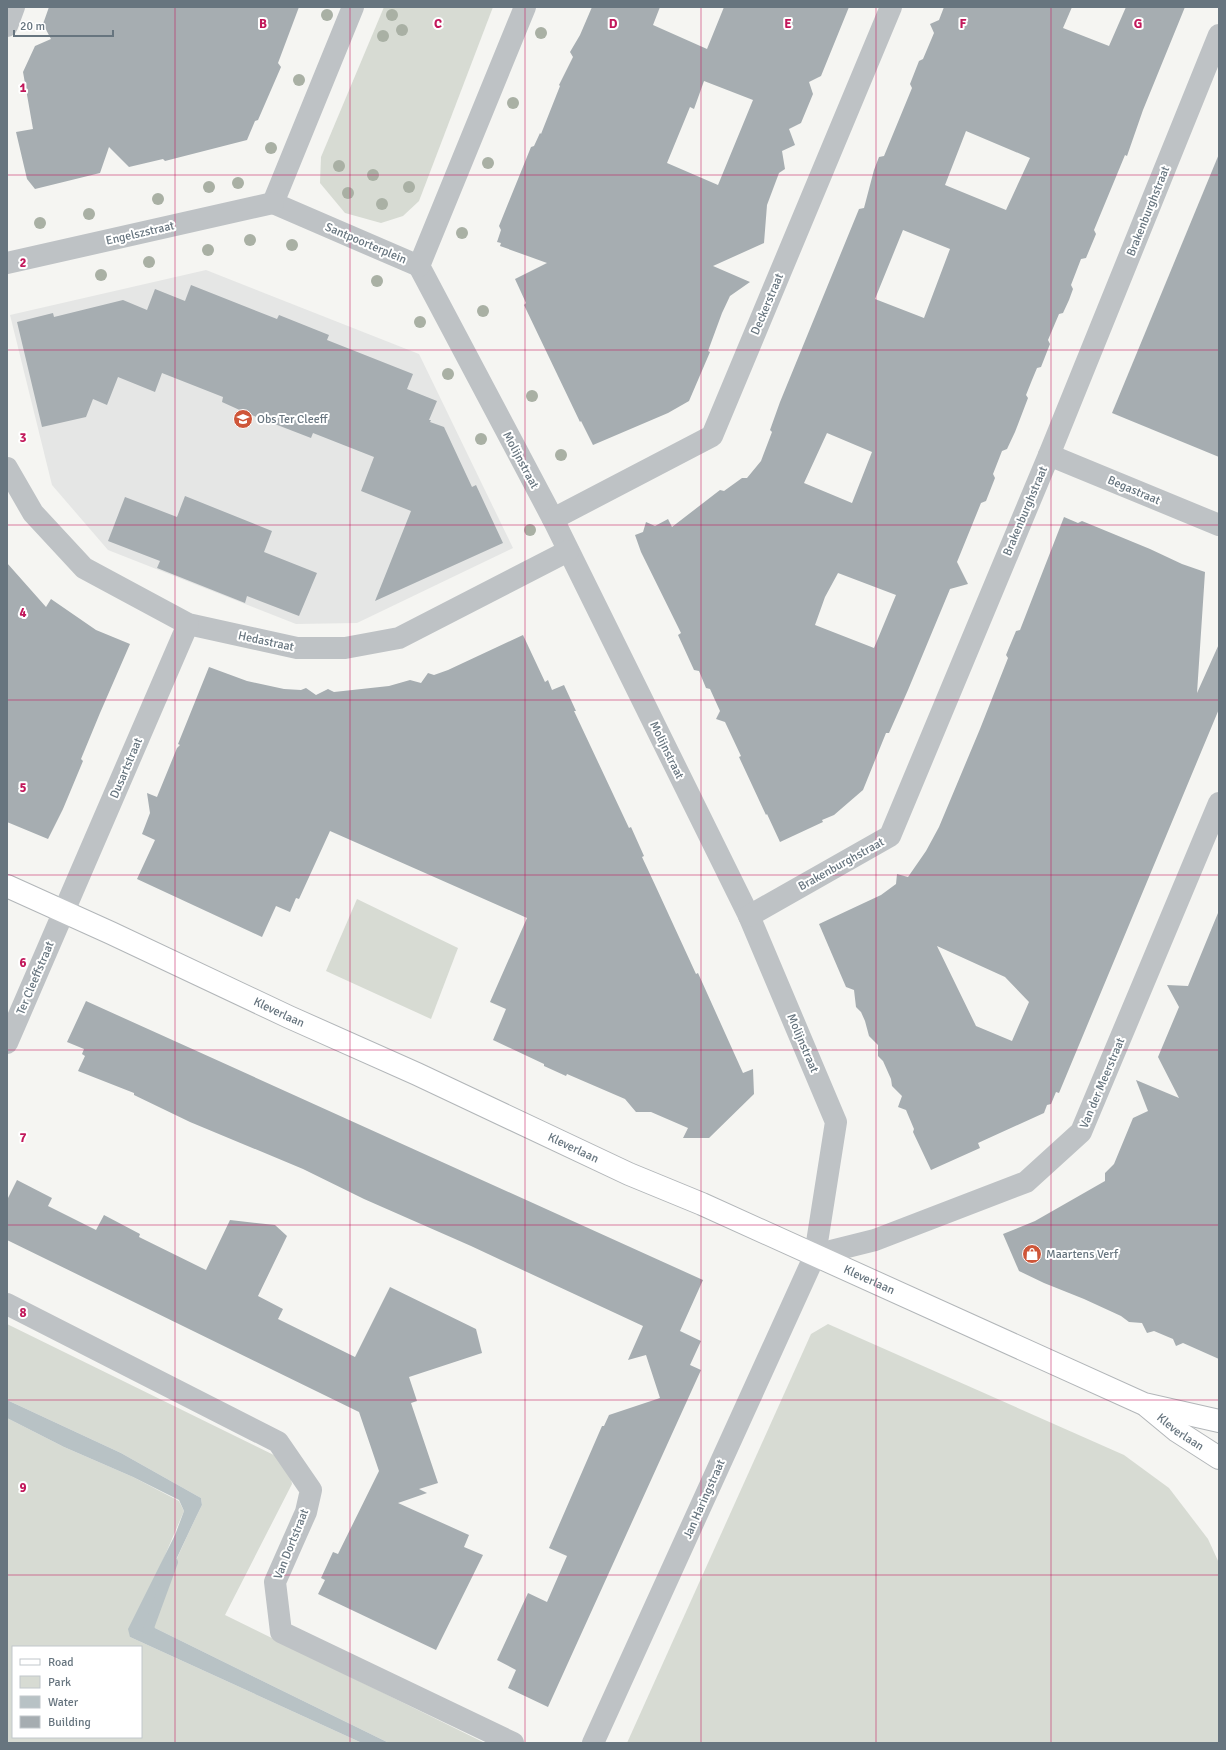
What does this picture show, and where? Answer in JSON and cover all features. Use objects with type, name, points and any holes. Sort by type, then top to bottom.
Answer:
[{"type":"main road","name":"Kleverlaan","points":[[7,886],[289,1017],[416,1074],[629,1174],[702,1204],[1144,1404],[1219,1421]]},
{"type":"main road","name":"Kleverlaan","points":[[1144,1404],[1177,1431],[1219,1458]]},
{"type":"street","points":[[7,26],[14,7]]},
{"type":"street","points":[[273,203],[353,7]]},
{"type":"street","name":"Santpoorterplein","points":[[273,203],[419,266],[525,7]]},
{"type":"street","name":"Deckerstraat","points":[[553,519],[712,436],[891,7]]},
{"type":"street","name":"Brakenburghstraat","points":[[749,916],[890,836],[1049,455],[1219,36]]},
{"type":"street","name":"Engelszstraat","points":[[7,263],[273,203]]},
{"type":"street","name":"Molijnstraat","points":[[419,266],[553,519],[749,916],[836,1122],[815,1255]]},
{"type":"street","name":"Begastraat","points":[[1049,455],[1219,525]]},
{"type":"street","name":"Hedastraat","points":[[7,468],[33,513],[84,568],[188,624],[297,648],[345,648],[399,638],[568,551]]},
{"type":"street","name":"Dusartstraat","points":[[63,913],[188,624]]},
{"type":"street","name":"Van der Meerstraat","points":[[815,1255],[875,1240],[1026,1182],[1081,1132],[1219,803]]},
{"type":"street","name":"Ter Cleeffstraat","points":[[7,1043],[63,913]]},
{"type":"street","name":"Jan Haringstraat","points":[[593,1743],[815,1255]]},
{"type":"street","name":"Van Dortstraat","points":[[7,1304],[278,1442],[311,1490],[306,1512],[275,1582],[281,1632],[513,1743]]},
{"type":"shaded area","name":"Obs Ter Cleeff","points":[[206,270],[419,354],[513,548],[357,623],[296,624],[108,550],[52,485],[10,315]]},
{"type":"green space","points":[[384,7],[493,7],[419,201],[403,216],[381,223],[345,213],[320,183],[321,157]]},
{"type":"green space","points":[[357,899],[458,948],[431,1019],[326,971]]},
{"type":"green space","points":[[7,1324],[288,1462],[292,1484],[225,1615],[485,1743],[389,1743],[155,1628],[150,1619],[152,1612],[202,1505],[201,1498],[121,1453],[7,1400]]},
{"type":"green space","points":[[828,1324],[1124,1455],[1169,1488],[1208,1539],[1219,1563],[1219,1743],[627,1743],[811,1334]]},
{"type":"green space","points":[[7,1418],[64,1447],[133,1477],[179,1501],[184,1511],[130,1637],[362,1743],[7,1743]]},
{"type":"water","points":[[7,1400],[121,1453],[201,1498],[202,1505],[152,1612],[150,1619],[155,1628],[389,1743],[362,1743],[130,1637],[128,1629],[175,1535],[184,1511],[179,1500],[133,1477],[64,1447],[7,1418]]},
{"type":"building","points":[[49,7],[299,7],[278,63],[281,67],[258,120],[255,121],[247,140],[165,161],[163,159],[129,167],[109,147],[100,173],[35,189],[27,179],[16,132],[33,129],[23,72],[35,46],[51,39],[43,24]]},
{"type":"building","points":[[592,7],[660,7],[653,25],[707,49],[724,7],[849,7],[821,76],[809,82],[813,94],[801,123],[789,129],[795,145],[782,151],[785,169],[779,173],[767,205],[764,243],[713,266],[750,282],[730,296],[708,351],[710,352],[689,401],[668,413],[593,445],[581,421],[580,422],[524,305],[526,303],[515,279],[547,263],[500,246],[501,243],[497,242],[501,230],[499,226],[531,147],[534,146],[540,133],[541,134],[560,86],[559,85],[573,57],[570,52],[580,35]],"holes":[[[704,81],[753,100],[718,185],[667,163],[690,107],[694,109]]]},
{"type":"building","points":[[944,7],[1072,7],[1063,28],[1109,46],[1126,7],[1185,7],[1143,110],[1127,156],[1125,155],[1094,230],[1096,234],[1086,258],[1081,259],[1071,285],[1073,289],[1069,300],[1063,313],[1059,314],[1048,340],[1050,344],[1041,367],[1037,368],[1026,395],[1028,398],[1015,432],[1007,449],[1002,451],[993,474],[995,478],[986,501],[981,503],[957,562],[968,584],[950,589],[908,690],[889,733],[886,733],[863,790],[834,815],[822,820],[823,822],[780,842],[739,757],[741,756],[725,722],[716,719],[720,711],[710,689],[706,688],[699,671],[694,670],[678,635],[681,633],[641,552],[635,535],[643,532],[646,522],[655,526],[668,519],[672,527],[720,490],[724,491],[742,478],[747,478],[761,461],[772,432],[770,430],[780,402],[859,209],[864,208],[879,157],[884,156],[912,88],[910,84],[919,61],[923,59],[934,33],[930,24],[939,20]],"holes":[[[966,131],[1030,158],[1006,210],[945,185]],[[903,230],[950,249],[924,318],[875,299]],[[827,433],[872,452],[852,503],[804,483]],[[838,573],[896,595],[874,648],[815,625],[825,597]]]},
{"type":"building","points":[[1219,154],[1219,457],[1112,413]]},
{"type":"building","points":[[191,285],[277,319],[279,315],[329,335],[327,340],[413,374],[407,389],[437,401],[429,420],[431,420],[430,422],[444,427],[472,487],[476,485],[503,543],[375,601],[411,511],[361,491],[374,457],[313,433],[311,438],[244,412],[222,402],[223,397],[162,373],[155,392],[118,377],[107,405],[93,399],[86,417],[42,427],[17,322],[53,313],[54,317],[123,300],[147,310],[155,289],[185,301]]},
{"type":"building","points":[[185,496],[272,531],[264,552],[317,573],[299,616],[247,596],[245,603],[157,568],[160,561],[108,541],[125,497],[177,517]]},
{"type":"building","points":[[1064,517],[1078,523],[1082,521],[1182,564],[1205,572],[1197,693],[1219,644],[1219,709],[1059,1093],[1056,1092],[1051,1104],[1047,1105],[1044,1113],[978,1143],[980,1148],[931,1170],[913,1132],[914,1129],[906,1110],[898,1107],[902,1096],[892,1086],[891,1079],[883,1061],[878,1056],[878,1045],[869,1036],[861,1012],[856,1007],[854,990],[846,987],[819,924],[881,895],[896,884],[897,874],[908,877],[926,851],[939,827],[980,729],[1008,658],[1006,655],[1016,631],[1020,630]],"holes":[[[937,946],[1005,977],[1029,1002],[1012,1041],[976,1026]]]},
{"type":"building","points":[[7,563],[46,607],[51,599],[96,630],[130,644],[81,759],[83,761],[63,809],[48,839],[7,822]]},
{"type":"building","points":[[523,635],[545,682],[548,680],[552,690],[564,685],[576,711],[574,711],[629,828],[631,827],[644,856],[642,857],[696,974],[698,973],[743,1073],[753,1069],[754,1094],[709,1138],[683,1138],[688,1128],[651,1112],[636,1112],[625,1099],[567,1074],[566,1076],[493,1040],[506,1009],[490,1002],[527,918],[330,831],[299,899],[296,898],[290,912],[276,906],[262,937],[137,879],[155,840],[142,834],[150,813],[147,793],[157,797],[177,748],[180,745],[178,744],[209,667],[247,681],[284,689],[301,690],[306,688],[316,695],[328,689],[334,692],[389,686],[410,680],[421,683],[428,673],[434,675],[448,670]]},
{"type":"building","points":[[1218,913],[1219,1359],[1183,1343],[1176,1346],[1173,1339],[1154,1331],[1147,1333],[1142,1323],[1129,1322],[1121,1316],[1019,1271],[1003,1234],[1035,1221],[1105,1181],[1105,1173],[1114,1164],[1133,1118],[1148,1111],[1136,1080],[1179,1098],[1158,1057],[1179,1007],[1167,985],[1188,986]]},
{"type":"building","points":[[86,1001],[703,1280],[680,1331],[701,1341],[690,1365],[701,1370],[548,1707],[508,1688],[516,1670],[497,1660],[528,1593],[547,1602],[567,1556],[549,1548],[602,1426],[604,1426],[609,1415],[660,1398],[646,1355],[628,1360],[643,1326],[471,1246],[364,1199],[303,1169],[190,1122],[134,1095],[134,1093],[78,1071],[85,1056],[82,1054],[84,1049],[67,1042]]},
{"type":"building","points":[[17,1180],[52,1198],[48,1206],[96,1230],[104,1215],[140,1234],[139,1237],[206,1270],[230,1220],[275,1225],[287,1236],[258,1296],[283,1309],[278,1319],[355,1357],[390,1287],[476,1329],[482,1353],[409,1377],[417,1401],[411,1403],[438,1483],[419,1489],[427,1493],[398,1503],[469,1535],[464,1547],[483,1555],[436,1650],[318,1594],[325,1580],[321,1578],[333,1552],[338,1554],[379,1471],[359,1412],[7,1240],[7,1200]]},
{"type":"waterway","points":[[147,1633],[173,1562]]},
{"type":"place","name":"Obs Ter Cleeff","points":[[243,419]]},
{"type":"place","name":"Maartens Verf","points":[[1032,1254]]}]
